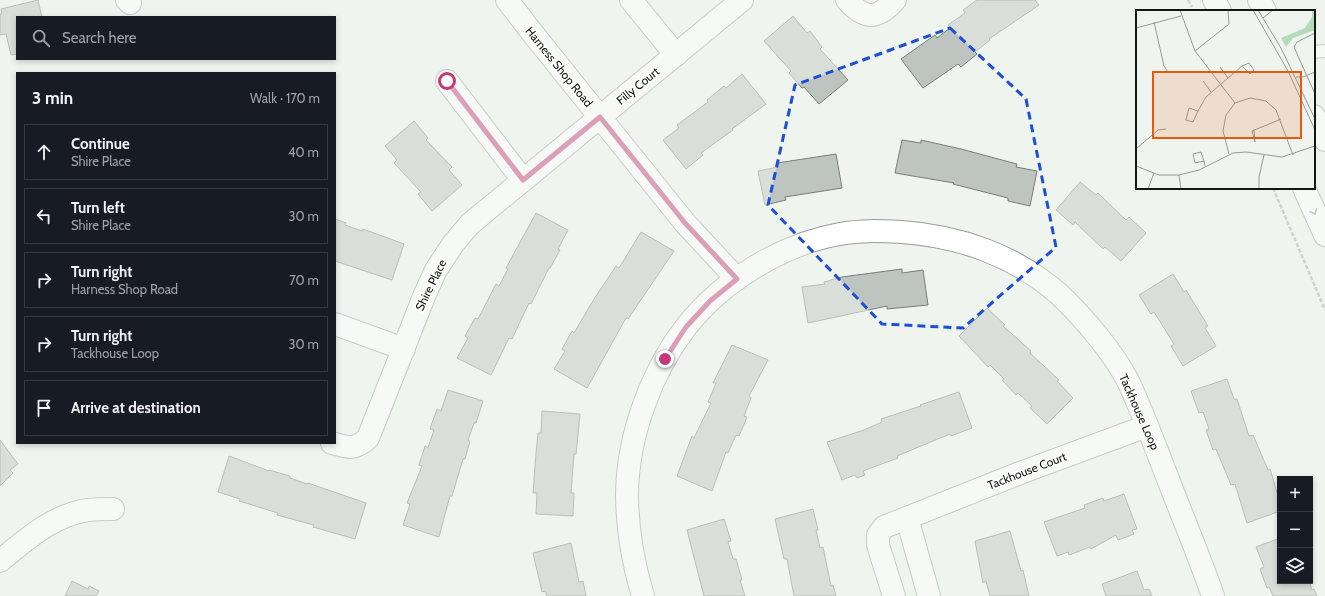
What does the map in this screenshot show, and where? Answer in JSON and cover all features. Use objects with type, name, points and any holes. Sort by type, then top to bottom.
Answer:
[{"type":"street","name":"Harness Shop Road","points":[[507,0],[685,223],[737,279]]},
{"type":"street","points":[[631,0],[676,55]]},
{"type":"street","name":"Filly Court","points":[[600,117],[742,0]]},
{"type":"street","points":[[847,0],[857,11],[868,15],[878,14],[888,8],[895,0]]},
{"type":"street","points":[[1214,0],[1219,10]]},
{"type":"street","points":[[1259,0],[1264,10]]},
{"type":"street","points":[[447,81],[523,180]]},
{"type":"street","name":"Shire Place","points":[[336,444],[347,447],[360,445],[368,438],[425,294],[436,270],[453,244],[470,224],[600,117]]},
{"type":"street","points":[[1315,118],[1325,140]]},
{"type":"street","points":[[1304,189],[1325,235]]},
{"type":"street","name":"Tackhouse Loop","points":[[643,596],[637,577],[629,531],[627,492],[630,461],[638,423],[651,386],[665,359],[686,327],[710,301],[737,279],[761,263],[787,250],[806,243],[839,234],[873,230],[921,233],[949,238],[984,249],[1010,260],[1034,275],[1059,295],[1083,319],[1104,345],[1127,380],[1147,426],[1213,596]]},
{"type":"street","points":[[336,324],[404,349]]},
{"type":"street","name":"Tackhouse Court","points":[[894,596],[878,545],[878,535],[884,527],[1020,473],[1147,426]]},
{"type":"street","points":[[0,561],[46,525],[64,516],[88,510],[114,509]]},
{"type":"street","points":[[907,518],[929,596]]},
{"type":"lane","points":[[1315,52],[1325,51]]},
{"type":"path","points":[[1273,189],[1325,310]]},
{"type":"highlighted area","points":[[950,28],[1026,99],[1056,247],[963,328],[882,324],[768,205],[795,85]]},
{"type":"building","points":[[38,0],[42,16],[16,16],[16,54],[11,55],[6,34],[0,35],[1,9]]},
{"type":"building","points":[[977,0],[1035,0],[1039,5],[989,39],[990,40],[975,52],[977,54],[961,67],[958,64],[923,88],[901,59],[935,35],[937,38],[950,28],[948,25],[965,13],[963,10]]},
{"type":"building","points":[[793,16],[807,33],[810,31],[822,47],[820,49],[848,80],[819,104],[804,87],[802,88],[789,73],[791,71],[764,41]]},
{"type":"building","points":[[742,74],[766,104],[701,153],[703,155],[686,169],[663,140],[679,128],[677,125],[708,102],[707,100],[724,86],[726,88]]},
{"type":"building","points":[[414,121],[428,138],[426,140],[452,167],[449,170],[462,185],[432,211],[418,194],[421,192],[394,163],[397,160],[385,146]]},
{"type":"building","points":[[902,140],[921,143],[921,140],[961,149],[1017,164],[1016,167],[1037,171],[1030,206],[1008,201],[1008,198],[953,184],[954,183],[895,173]]},
{"type":"building","points":[[836,154],[842,188],[785,197],[786,200],[765,205],[758,171],[778,167],[777,163]]},
{"type":"building","points":[[1080,182],[1096,195],[1098,193],[1126,220],[1129,217],[1146,233],[1121,261],[1105,247],[1103,249],[1075,222],[1073,225],[1056,210]]},
{"type":"building","points":[[536,213],[568,230],[558,249],[560,250],[531,304],[529,303],[512,339],[509,338],[491,375],[457,358],[468,338],[465,336],[475,318],[478,319],[496,284],[499,286],[508,269],[506,268]]},
{"type":"building","points":[[336,219],[346,223],[345,225],[362,231],[363,229],[404,244],[392,280],[336,261]]},
{"type":"building","points":[[641,232],[674,251],[628,319],[626,318],[587,388],[554,369],[565,351],[562,349],[572,331],[574,333],[594,299],[616,266],[619,268]]},
{"type":"building","points":[[902,269],[902,273],[923,270],[928,305],[887,309],[887,306],[808,323],[802,287],[825,284],[824,282],[842,277]]},
{"type":"building","points":[[1173,274],[1184,292],[1186,290],[1208,326],[1205,328],[1216,346],[1183,366],[1171,346],[1174,344],[1154,312],[1151,314],[1139,295]]},
{"type":"building","points":[[987,308],[1005,325],[1003,326],[1031,351],[1030,353],[1059,380],[1057,381],[1073,398],[1047,424],[1030,408],[1032,406],[1018,393],[1016,395],[1002,380],[1004,379],[990,365],[988,367],[959,336]]},
{"type":"building","points":[[732,345],[768,360],[749,396],[751,398],[744,416],[747,417],[739,436],[736,435],[728,453],[726,452],[712,491],[677,476],[692,436],[694,438],[711,403],[708,402],[716,383],[713,383]]},
{"type":"building","points":[[1227,379],[1234,399],[1237,399],[1249,436],[1253,435],[1268,470],[1270,469],[1277,492],[1277,512],[1247,523],[1235,484],[1231,485],[1216,449],[1213,450],[1206,430],[1209,429],[1203,412],[1199,413],[1191,391]]},
{"type":"building","points":[[448,390],[483,401],[476,423],[474,423],[468,440],[470,441],[465,459],[463,459],[452,496],[450,496],[439,537],[403,525],[410,504],[407,503],[422,466],[419,465],[425,446],[428,448],[434,430],[430,429],[437,409],[441,411]]},
{"type":"building","points":[[959,392],[972,428],[951,436],[950,434],[897,456],[898,458],[863,471],[865,475],[857,478],[855,475],[842,480],[827,442],[864,430],[882,422],[881,419]]},
{"type":"building","points":[[542,411],[580,414],[576,454],[574,454],[571,493],[574,493],[573,516],[536,514],[537,493],[533,493],[538,433],[541,433]]},
{"type":"building","points":[[0,440],[18,464],[10,470],[13,473],[0,486]]},
{"type":"building","points":[[229,456],[269,471],[290,476],[290,478],[366,503],[355,539],[313,527],[314,525],[277,515],[278,513],[239,501],[240,499],[218,492]]},
{"type":"building","points":[[1124,494],[1137,529],[1132,530],[1134,534],[1118,540],[1116,535],[1091,549],[1090,547],[1069,555],[1068,552],[1057,556],[1044,522],[1085,508],[1084,505],[1103,498],[1104,501]]},
{"type":"building","points":[[813,509],[818,530],[816,530],[820,548],[823,547],[831,586],[833,585],[836,596],[794,596],[787,559],[784,559],[775,519]]},
{"type":"building","points":[[724,519],[731,541],[728,542],[733,559],[736,559],[745,596],[704,596],[687,530]]},
{"type":"building","points":[[1010,531],[1021,571],[1023,570],[1029,596],[990,596],[986,581],[983,583],[975,541]]},
{"type":"building","points":[[1277,539],[1277,584],[1310,584],[1312,590],[1314,589],[1317,596],[1273,596],[1269,587],[1267,588],[1260,569],[1264,567],[1256,547]]},
{"type":"building","points":[[571,543],[579,582],[583,581],[586,596],[547,596],[545,591],[542,592],[533,553]]},
{"type":"building","points":[[1137,571],[1144,590],[1149,589],[1152,596],[1106,596],[1102,584]]},
{"type":"building","points":[[72,581],[88,589],[89,586],[99,591],[96,596],[65,596]]},
{"type":"route","points":[[447,81],[523,180],[600,117],[685,223],[737,279],[710,301],[686,327],[665,359]]}]
